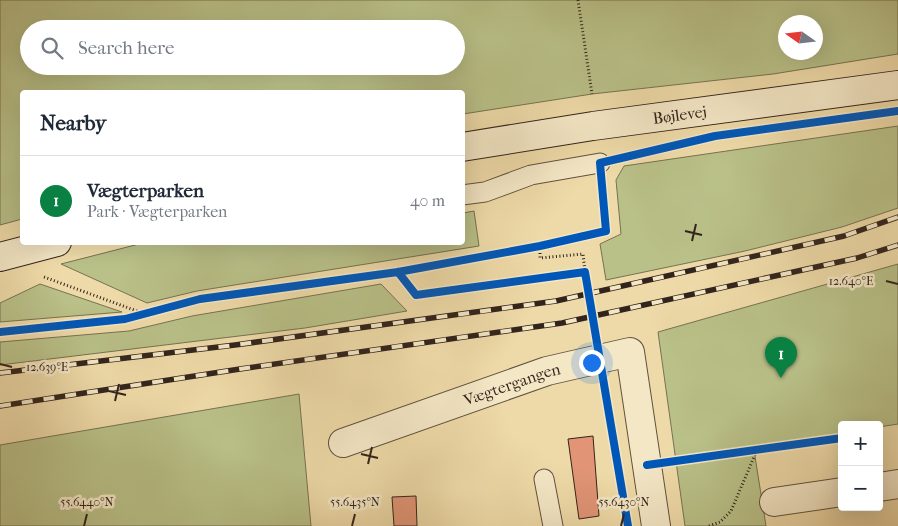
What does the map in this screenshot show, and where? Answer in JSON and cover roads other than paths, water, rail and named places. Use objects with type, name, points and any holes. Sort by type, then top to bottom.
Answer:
[{"type":"street","name":"Bøjlevej","points":[[465,147],[592,126],[898,85]]},
{"type":"street","points":[[8,255],[46,245]]},
{"type":"street","name":"Vægtergangen","points":[[343,443],[547,371],[630,352],[656,526]]},
{"type":"street","points":[[883,486],[898,484]]},
{"type":"street","points":[[774,502],[838,493]]},
{"type":"lane","points":[[465,195],[485,192],[531,175],[600,163]]},
{"type":"lane","points":[[544,479],[553,526]]},
{"type":"railway","points":[[0,373],[235,345],[556,301],[844,236],[898,217]]},
{"type":"railway","points":[[0,406],[240,369],[562,323],[857,258],[898,245]]},
{"type":"place","name":"Vægterparken","points":[[781,378]]}]
